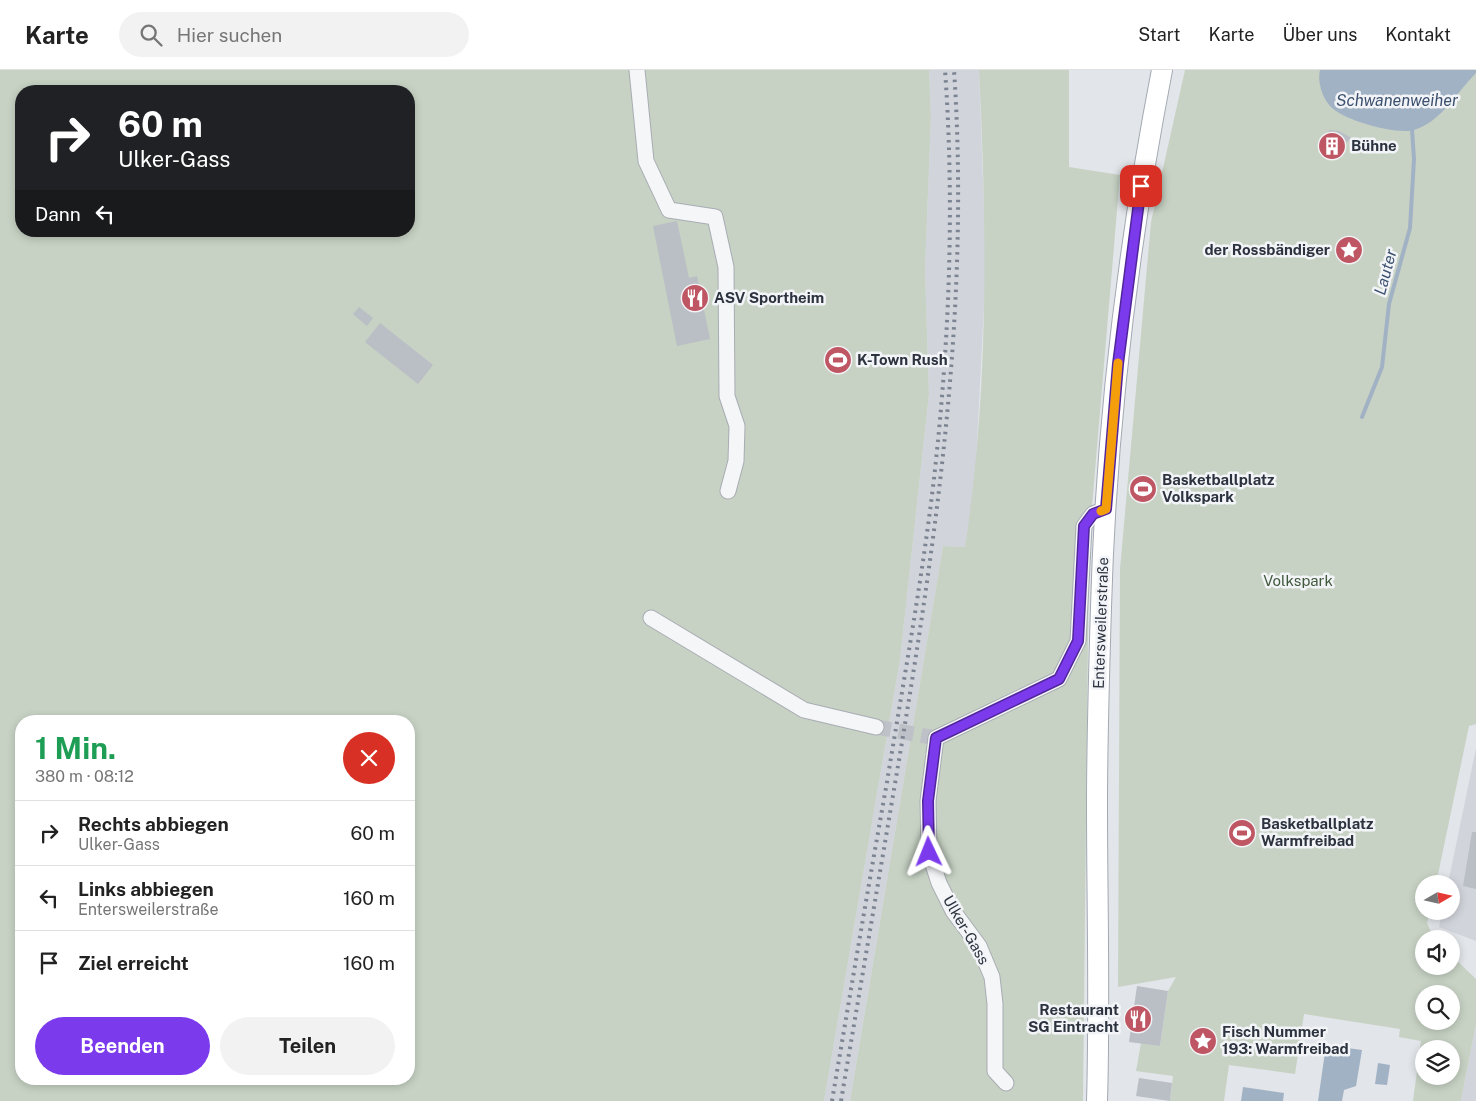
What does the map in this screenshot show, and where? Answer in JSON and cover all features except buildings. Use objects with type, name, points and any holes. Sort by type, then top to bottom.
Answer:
[{"type":"main road","name":"Entersweilerstraße","points":[[1147,148],[1153,70]]},
{"type":"main road","name":"Entersweilerstraße","points":[[1097,1101],[1097,802],[1101,604],[1106,509],[1118,364],[1147,148],[1162,70]]},
{"type":"street","points":[[637,70],[646,161],[669,210],[715,217],[726,267],[727,396],[737,426],[736,461],[728,491]]},
{"type":"street","name":"Ulker-Gass","points":[[1006,1083],[995,1071],[995,1004],[992,977],[979,946],[950,904],[939,883],[929,852],[928,801],[936,738],[1059,679],[1078,641],[1084,526],[1093,514],[1106,509]]},
{"type":"street","points":[[651,618],[804,710],[876,728]]},
{"type":"shaded area","points":[[929,70],[979,70],[986,266],[975,482],[965,547],[943,546],[850,1101],[824,1101],[900,660],[929,394],[925,269],[931,117]]},
{"type":"shaded area","points":[[1476,748],[1476,941],[1460,935],[1460,930],[1447,930],[1439,927],[1440,920],[1460,920],[1460,875],[1450,875]]},
{"type":"shaded area","points":[[1476,1024],[1476,1101],[1461,1101]]},
{"type":"green space","points":[[0,70],[929,70],[931,117],[925,269],[929,394],[900,660],[824,1101],[0,1101]]},
{"type":"green space","points":[[979,70],[1069,70],[1069,167],[1120,175],[1089,542],[1083,1101],[850,1101],[943,546],[965,547],[973,488],[982,369],[984,309],[984,189]]},
{"type":"green space","name":"Volkspark","points":[[1185,70],[1476,70],[1476,724],[1469,726],[1438,875],[1415,875],[1415,920],[1428,920],[1430,930],[1415,930],[1415,975],[1460,975],[1460,964],[1476,979],[1476,1024],[1461,1101],[1413,1101],[1415,1085],[1460,1085],[1460,1040],[1416,1040],[1399,1037],[1400,1029],[1304,1014],[1295,1074],[1229,1065],[1224,1101],[1170,1101],[1173,1076],[1136,1071],[1141,1043],[1160,1046],[1168,991],[1176,977],[1118,987],[1120,569],[1151,222]]},
{"type":"water","name":"Schwanenweiher","points":[[1320,70],[1476,70],[1476,73],[1448,106],[1432,120],[1424,126],[1406,131],[1370,125],[1336,111],[1330,106],[1323,94],[1319,79]]},
{"type":"water","points":[[1326,1045],[1362,1050],[1356,1086],[1344,1090],[1342,1101],[1318,1101]]},
{"type":"water","points":[[1378,1063],[1390,1065],[1387,1085],[1375,1084]]},
{"type":"water","points":[[1243,1087],[1284,1093],[1283,1101],[1241,1101]]},
{"type":"waterway","name":"Lauter","points":[[1362,417],[1382,367],[1389,304],[1410,228],[1414,159],[1412,130]]},
{"type":"tunnel","points":[[876,727],[936,738]]},
{"type":"railway","points":[[832,1101],[923,561],[939,435],[949,279],[950,227],[950,175],[945,70]]},
{"type":"railway","points":[[841,1101],[912,679],[937,506],[947,420],[954,333],[957,246],[958,158],[954,70]]},
{"type":"slow traffic","points":[[1101,511],[1106,509],[1118,363]]},
{"type":"place","name":"Bühne","points":[[1332,146]]},
{"type":"place","name":"der Rossbändiger","points":[[1349,250]]},
{"type":"place","name":"ASV Sportheim","points":[[695,298]]},
{"type":"place","name":"K-Town Rush","points":[[838,360]]},
{"type":"place","name":"Basketballplatz Volkspark","points":[[1143,489]]},
{"type":"place","name":"Basketballplatz Warmfreibad","points":[[1242,833]]},
{"type":"place","name":"Restaurant SG Eintracht","points":[[1138,1019]]},
{"type":"place","name":"Fisch Nummer 193: Warmfreibad","points":[[1203,1041]]},
{"type":"route","points":[[929,852],[928,801],[936,738],[1059,679],[1078,641],[1084,526],[1093,514],[1106,509],[1118,364],[1141,186]]}]
